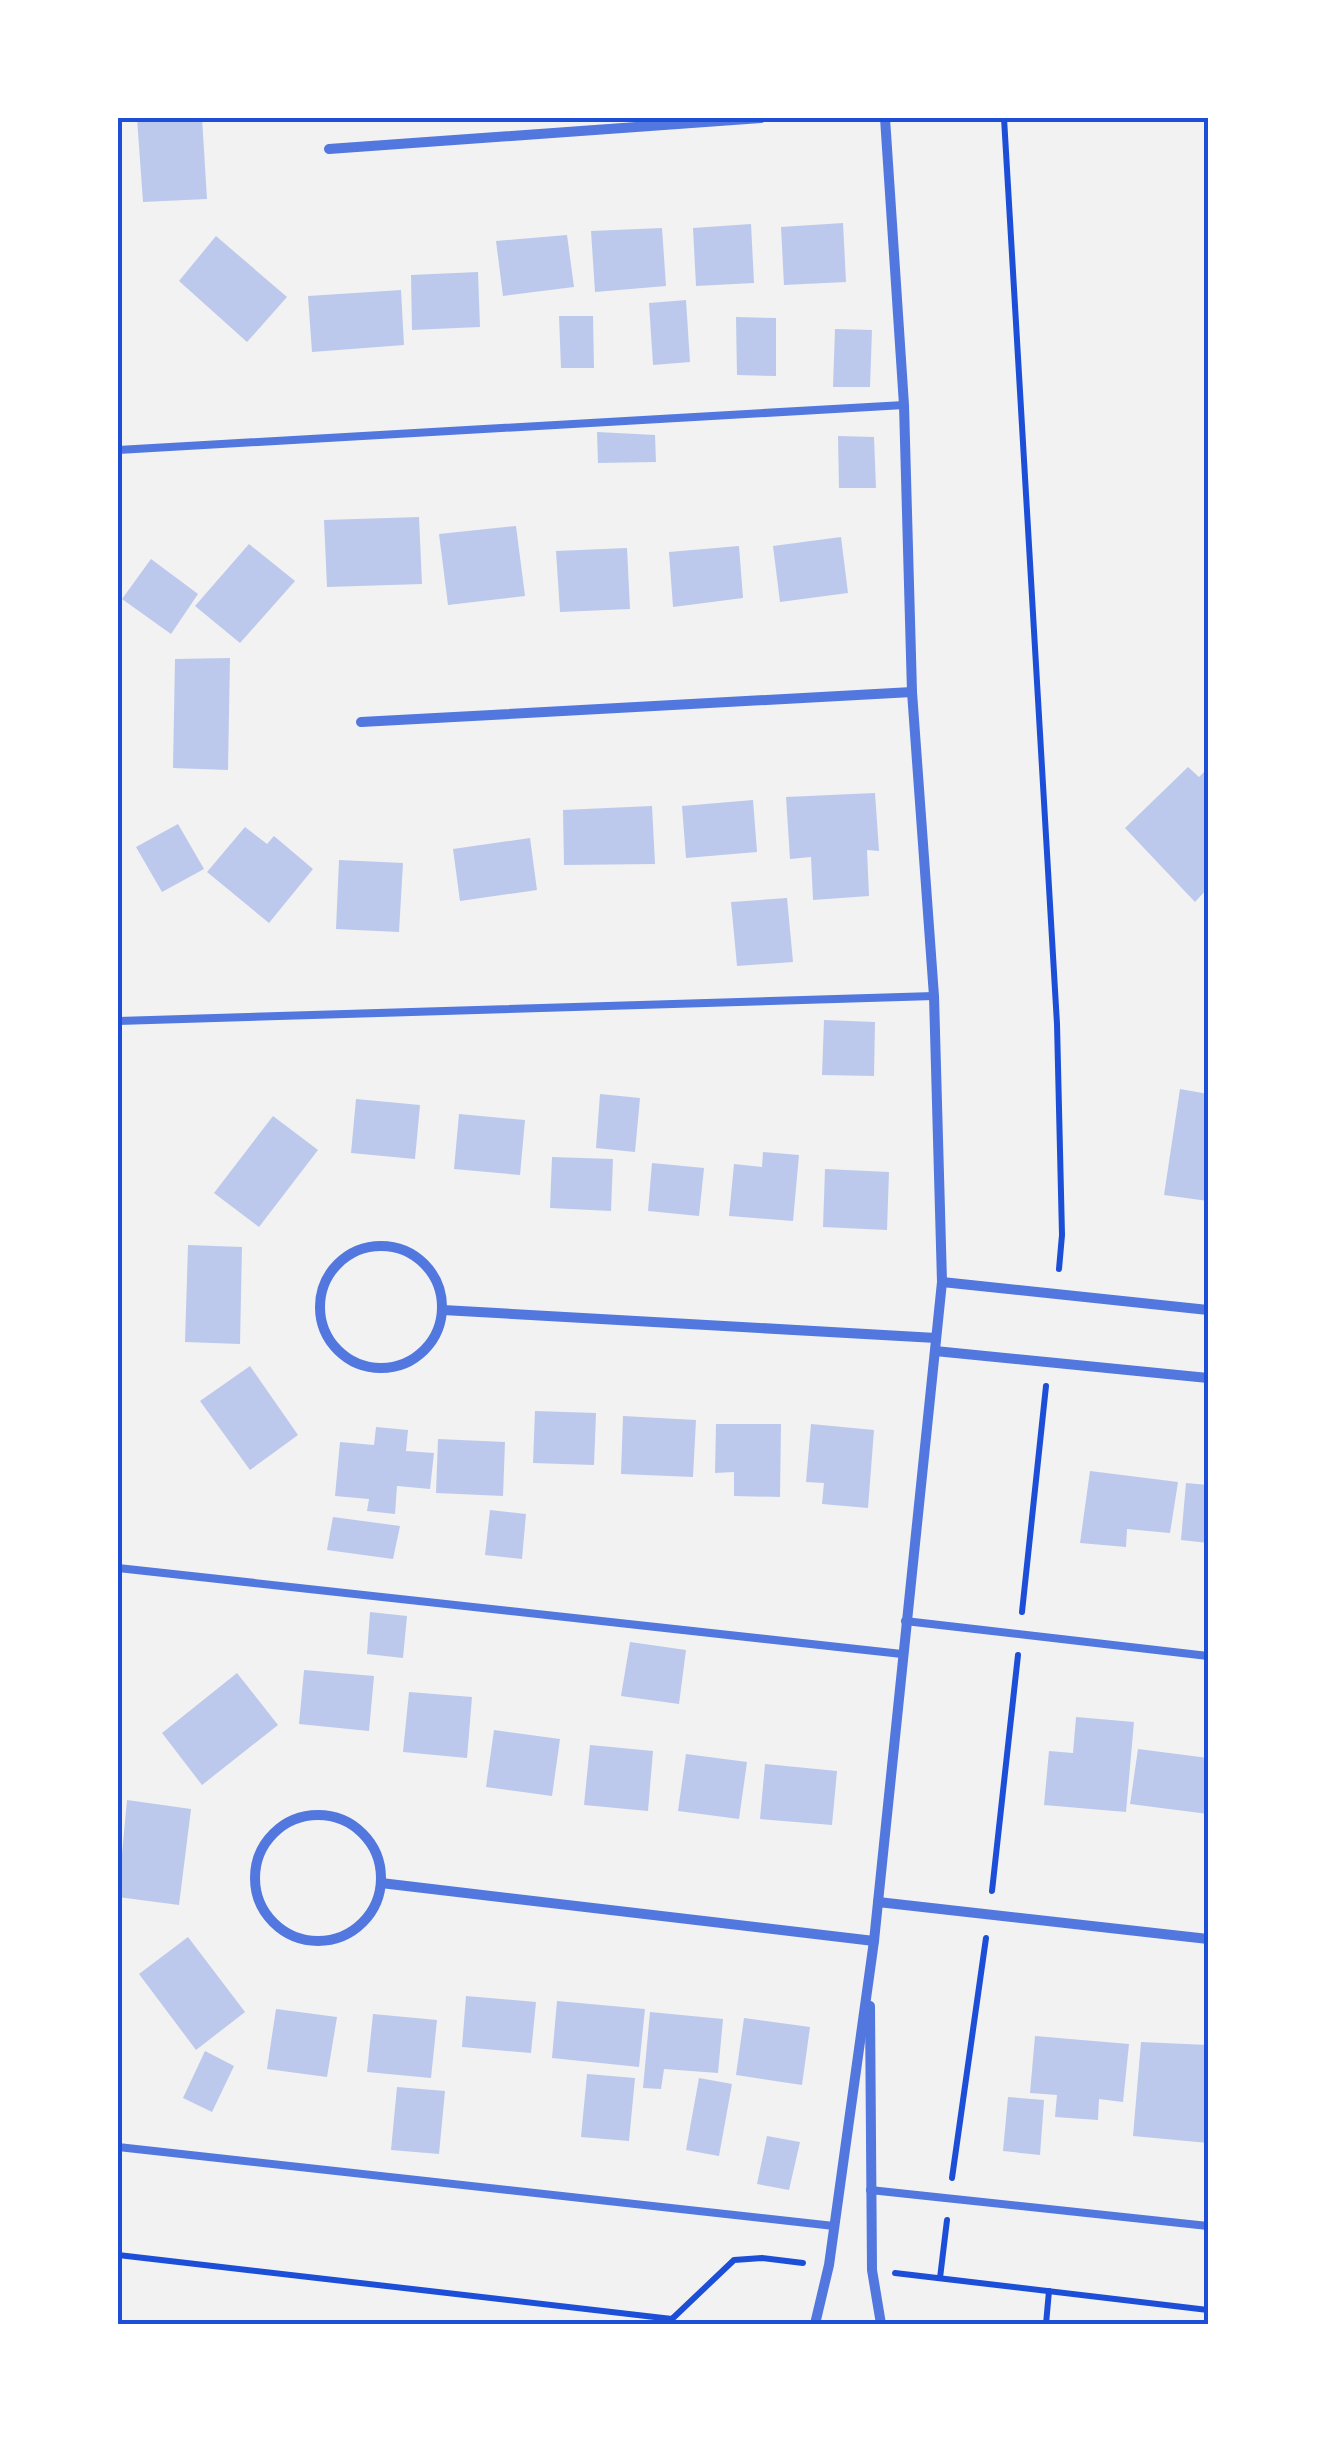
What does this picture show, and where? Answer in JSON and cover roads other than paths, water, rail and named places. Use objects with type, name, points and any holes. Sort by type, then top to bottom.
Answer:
[{"type":"street","points":[[330,149],[761,118]]},
{"type":"street","points":[[815,2324],[834,2226],[874,1941],[942,1282],[934,996],[912,692],[904,404],[885,118]]},
{"type":"street","points":[[361,722],[912,692]]},
{"type":"street","points":[[400,1248],[417,1257],[431,1272],[440,1290],[443,1310],[430,1344],[418,1357],[401,1366],[364,1367],[348,1359],[324,1330],[321,1292],[329,1274],[360,1249],[400,1248]]},
{"type":"street","points":[[942,1282],[1208,1310]]},
{"type":"street","points":[[443,1310],[936,1344],[1048,1362],[1208,1378]]},
{"type":"street","points":[[322,1815],[342,1820],[372,1844],[380,1863],[381,1883],[369,1916],[356,1929],[340,1938],[305,1940],[288,1934],[263,1909],[255,1874],[259,1854],[270,1837],[285,1824],[322,1815]]},
{"type":"street","points":[[381,1883],[874,1941]]},
{"type":"street","points":[[878,1902],[1208,1939]]},
{"type":"street","points":[[870,1965],[872,2270],[881,2324]]},
{"type":"lane","points":[[118,450],[904,404]]},
{"type":"lane","points":[[118,1021],[934,996]]},
{"type":"lane","points":[[118,1568],[902,1654]]},
{"type":"lane","points":[[905,1622],[1208,1656]]},
{"type":"lane","points":[[118,2147],[834,2226]]},
{"type":"lane","points":[[870,2190],[1208,2226]]}]
